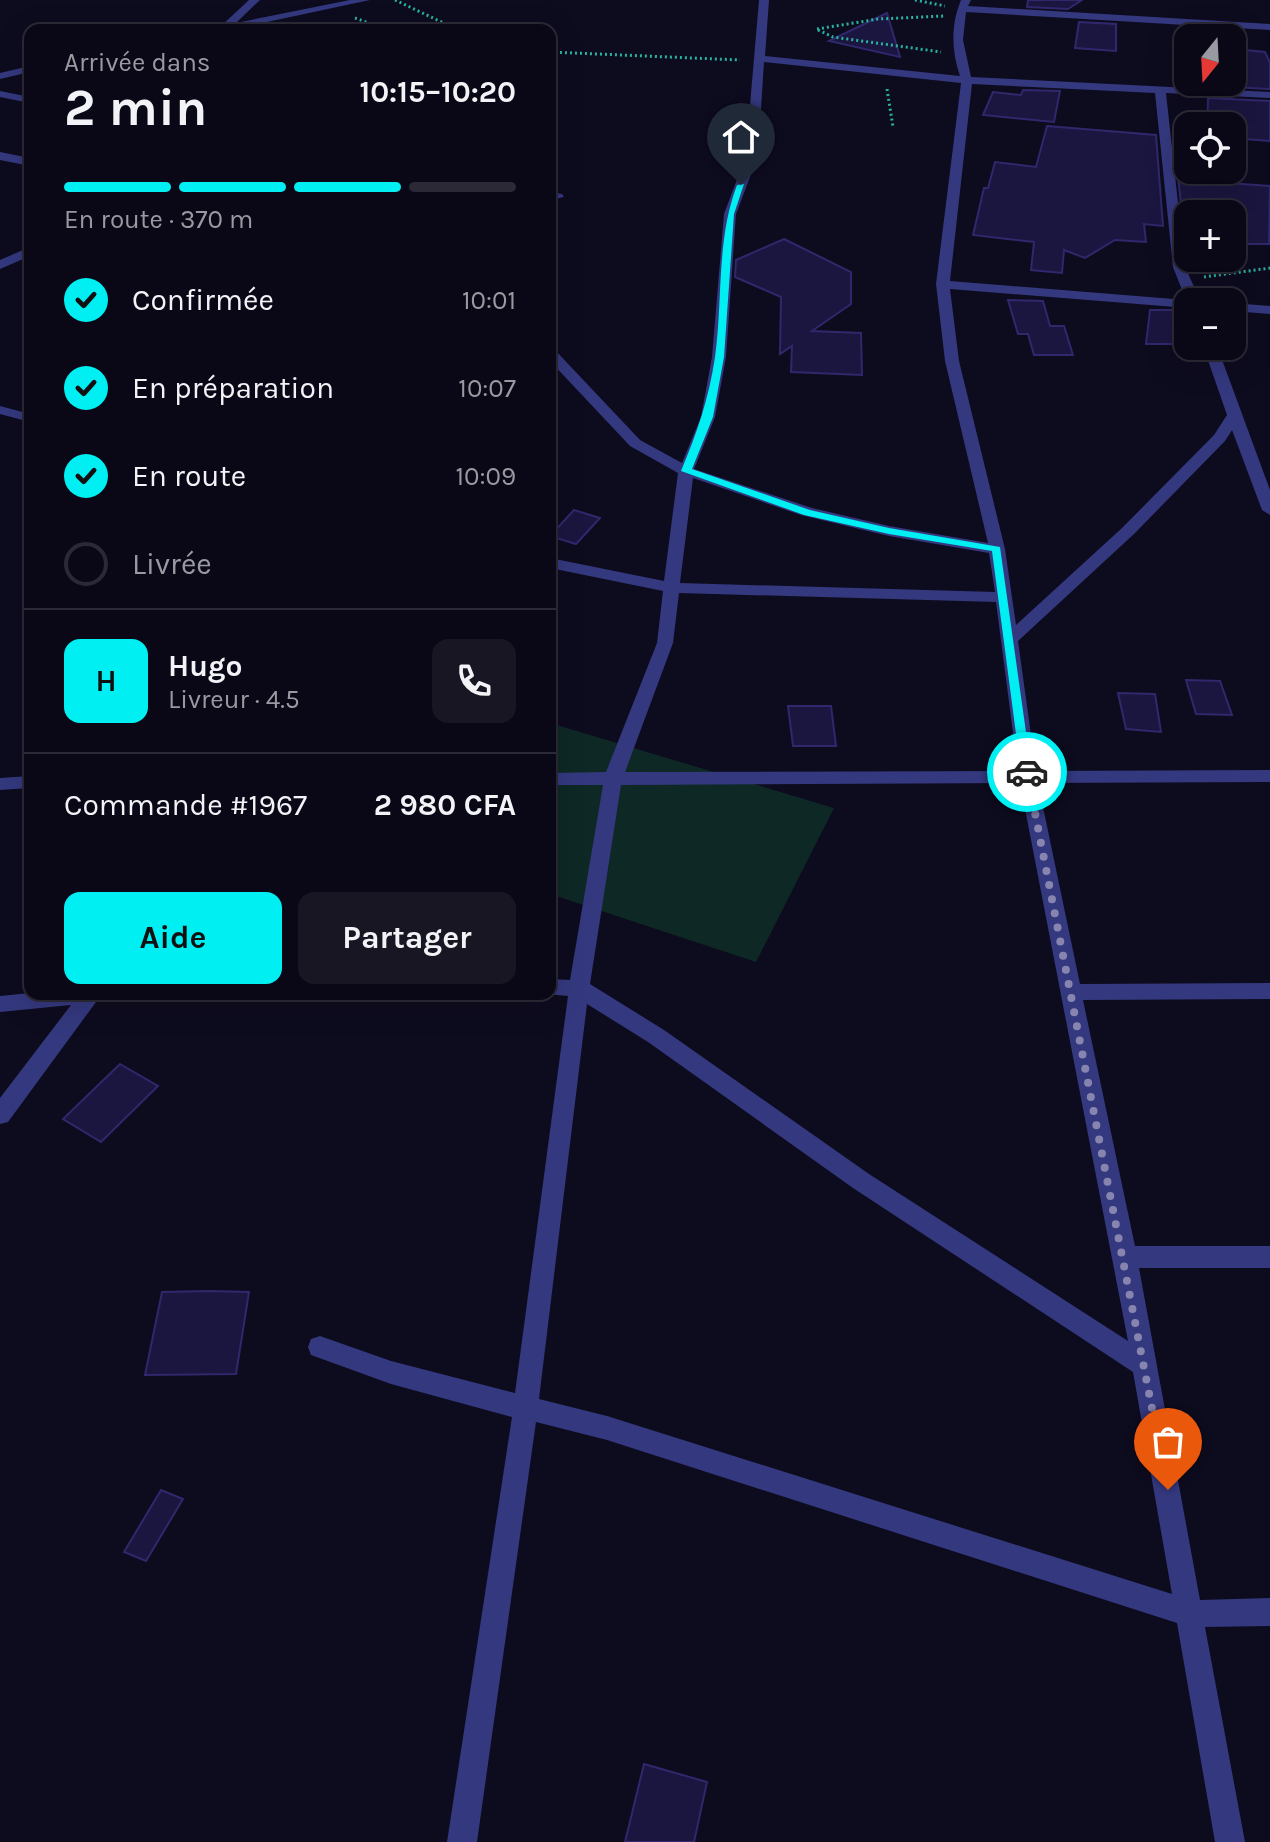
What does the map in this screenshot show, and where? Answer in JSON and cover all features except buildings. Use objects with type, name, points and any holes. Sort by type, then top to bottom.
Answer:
[{"type":"street","points":[[225,24],[255,0]]},
{"type":"street","points":[[244,24],[365,0]]},
{"type":"street","points":[[462,1842],[526,1406],[579,988],[613,779],[665,643],[686,471],[708,417],[719,357],[730,214],[747,169],[753,140],[757,58],[764,0]]},
{"type":"street","points":[[1230,1842],[1125,1257],[1028,778],[997,549],[952,361],[943,284],[967,80],[957,56],[963,8],[1270,27]]},
{"type":"street","points":[[757,58],[967,80],[1270,95]]},
{"type":"street","points":[[0,76],[24,70]]},
{"type":"street","points":[[1160,88],[1183,280],[1187,288]]},
{"type":"street","points":[[0,94],[24,99]]},
{"type":"street","points":[[0,156],[24,161]]},
{"type":"street","points":[[0,265],[24,254]]},
{"type":"street","points":[[943,284],[1174,303]]},
{"type":"street","points":[[1246,308],[1270,310]]},
{"type":"street","points":[[556,359],[635,443],[686,471],[807,512],[889,531],[997,549]]},
{"type":"street","points":[[1215,360],[1270,510]]},
{"type":"street","points":[[0,410],[24,416]]},
{"type":"street","points":[[1010,639],[1138,521],[1220,438],[1234,415]]},
{"type":"street","points":[[556,564],[672,588],[1004,597]]},
{"type":"street","points":[[556,779],[1270,776]]},
{"type":"street","points":[[0,784],[24,782]]},
{"type":"street","points":[[556,987],[579,988],[656,1036],[861,1181],[1145,1366]]},
{"type":"street","points":[[1070,992],[1270,991]]},
{"type":"street","points":[[0,1004],[40,1000]]},
{"type":"street","points":[[0,1115],[86,1000]]},
{"type":"street","points":[[1125,1257],[1270,1257]]},
{"type":"street","points":[[320,1347],[374,1370],[432,1387],[526,1406],[785,1483],[995,1554],[1191,1614],[1270,1612]]},
{"type":"path","points":[[395,0],[446,24]]},
{"type":"path","points":[[915,0],[963,8]]},
{"type":"path","points":[[957,56],[911,46],[833,37],[817,29],[963,8]]},
{"type":"path","points":[[556,52],[735,61],[757,58]]},
{"type":"path","points":[[1183,280],[1270,268]]},
{"type":"green space","points":[[556,725],[834,808],[756,962],[556,896]]},
{"type":"way so far","points":[[1027,772],[1125,1257],[1168,1490]]},
{"type":"route","points":[[741,185],[730,214],[719,357],[708,417],[686,471],[728,488],[807,512],[889,531],[997,549],[1027,772]]}]
